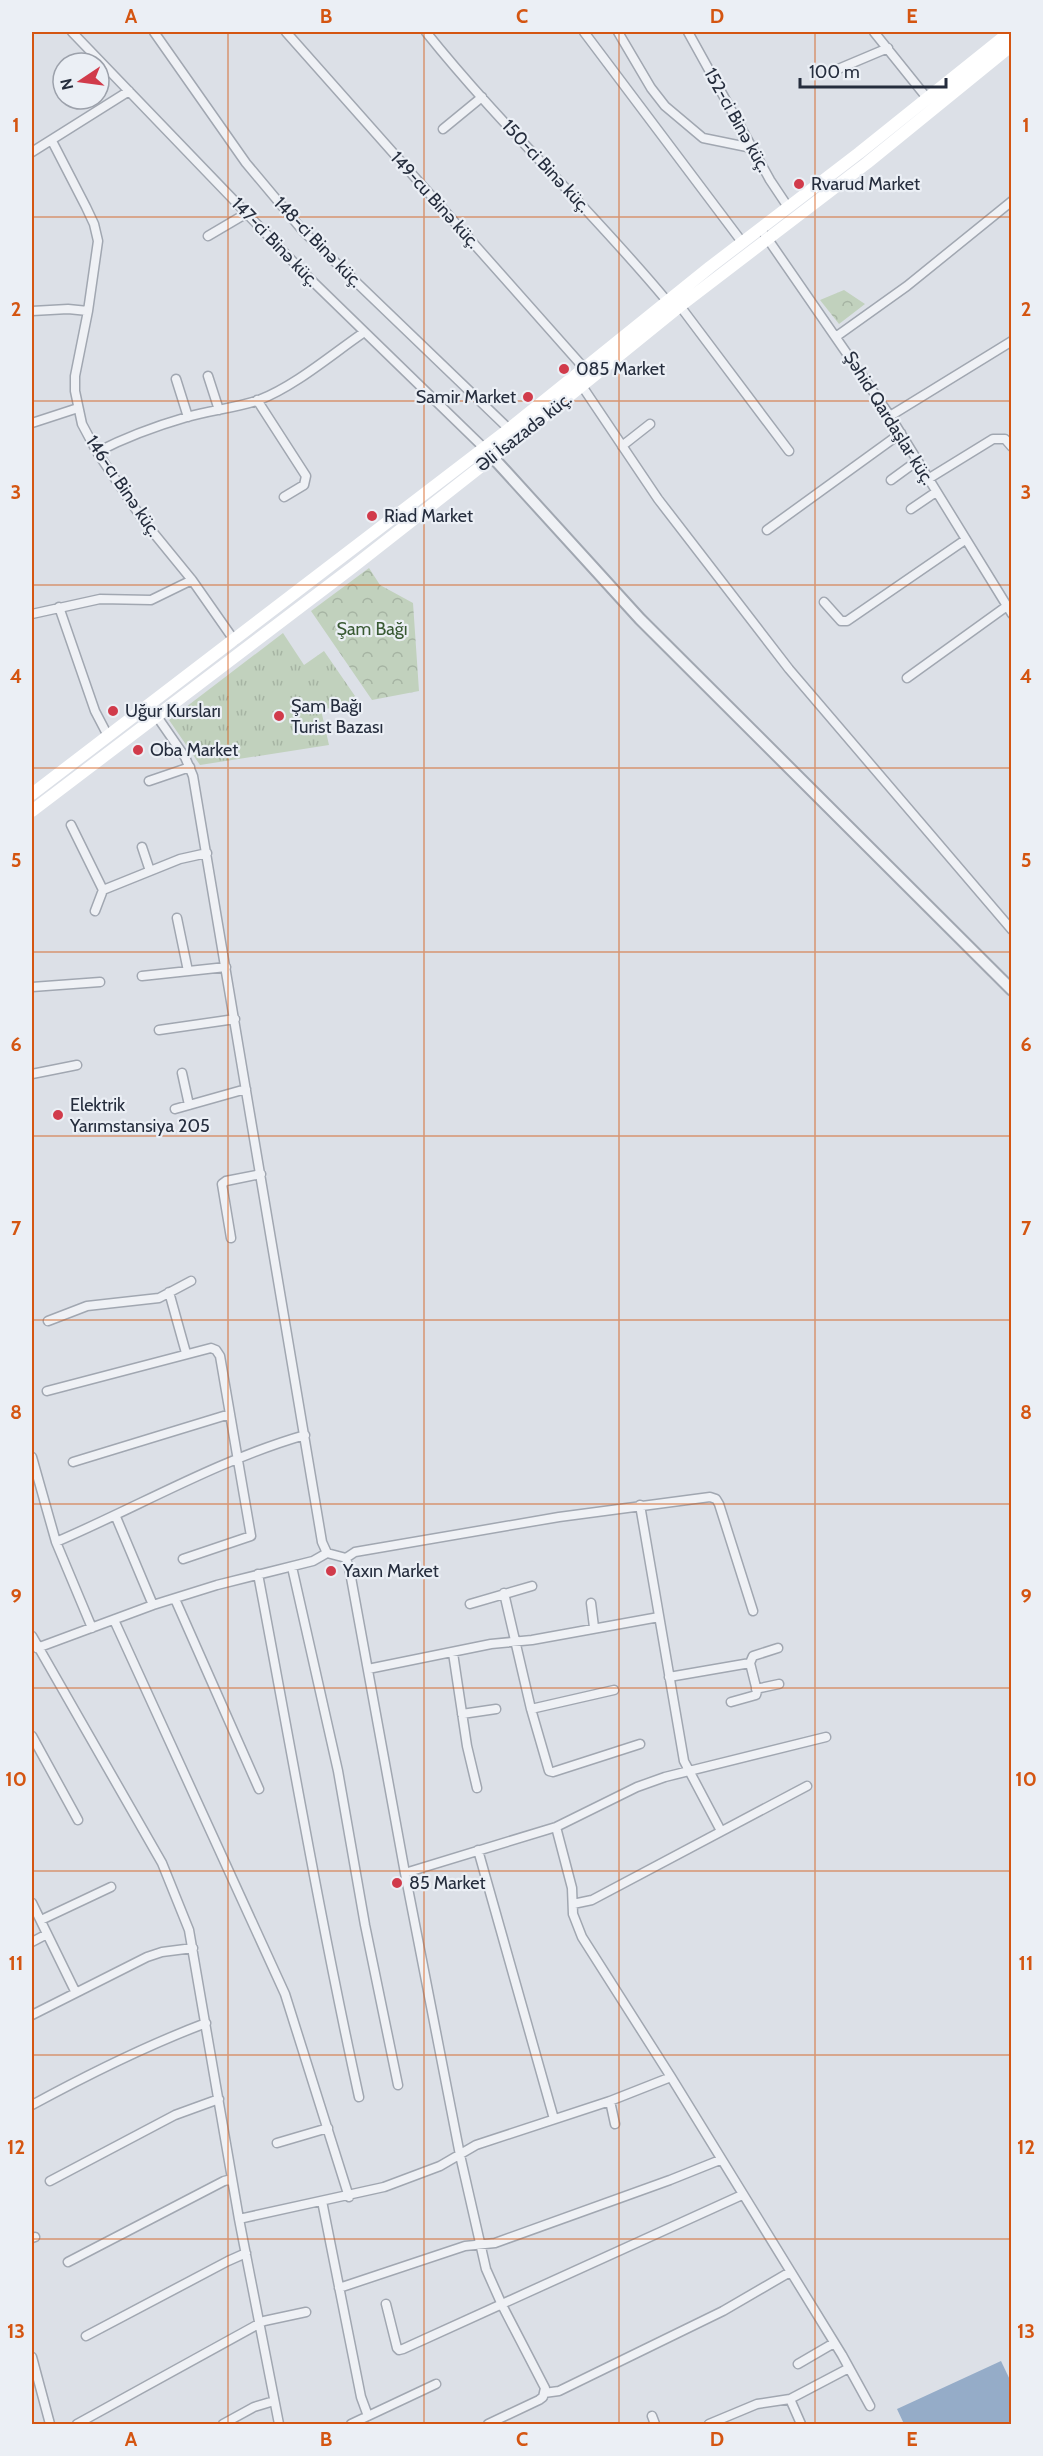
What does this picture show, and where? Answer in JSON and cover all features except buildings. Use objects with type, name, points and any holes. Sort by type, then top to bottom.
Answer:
[{"type":"main road","name":"Əli İsazadə küç.","points":[[763,233],[788,207],[1010,32]]},
{"type":"main road","name":"Əli İsazadə küç.","points":[[512,434],[584,368],[667,301],[867,163],[1011,45]]},
{"type":"main road","name":"Əli İsazadə küç.","points":[[32,794],[107,734],[512,434],[582,386],[680,306],[745,246]]},
{"type":"main road","name":"Əli İsazadə küç.","points":[[32,812],[156,715],[353,567],[488,452]]},
{"type":"main road","points":[[148,704],[156,715]]},
{"type":"street","name":"147-ci Binə küç.","points":[[72,32],[363,333],[488,452]]},
{"type":"street","name":"148-ci Binə küç.","points":[[154,32],[246,163],[303,231],[512,434]]},
{"type":"street","name":"149-cu Binə küç.","points":[[286,32],[584,368]]},
{"type":"street","name":"150-ci Binə küç.","points":[[426,32],[638,265],[667,301]]},
{"type":"street","points":[[584,32],[745,246]]},
{"type":"street","points":[[618,32],[651,88],[673,113],[703,138],[752,148]]},
{"type":"street","name":"152-ci Binə küç.","points":[[688,32],[752,148],[788,207]]},
{"type":"street","points":[[874,32],[927,98]]},
{"type":"street","points":[[831,72],[888,48]]},
{"type":"street","points":[[32,152],[129,91]]},
{"type":"street","points":[[443,129],[482,96]]},
{"type":"street","name":"146-cı Binə küç.","points":[[52,141],[94,224],[98,241],[88,311],[75,376],[82,424],[97,452],[143,520],[192,580],[234,640]]},
{"type":"street","points":[[837,336],[906,286],[1011,201]]},
{"type":"street","points":[[208,236],[247,213]]},
{"type":"street","name":"Şəhid Qardaşlar küç.","points":[[763,233],[837,336],[890,416],[1009,610]]},
{"type":"street","points":[[680,306],[789,451]]},
{"type":"street","points":[[32,311],[68,309],[88,311]]},
{"type":"street","points":[[97,452],[130,436],[188,417],[258,400],[281,389],[363,333]]},
{"type":"street","points":[[890,416],[1011,341]]},
{"type":"street","points":[[208,376],[219,410]]},
{"type":"street","points":[[176,379],[188,417]]},
{"type":"street","points":[[582,386],[658,499],[789,669],[1011,930]]},
{"type":"street","points":[[258,400],[306,476],[304,485],[284,497]]},
{"type":"street","points":[[32,423],[78,408]]},
{"type":"street","points":[[622,446],[650,424]]},
{"type":"street","points":[[767,530],[901,433]]},
{"type":"street","points":[[928,479],[993,439],[1005,439],[1011,447]]},
{"type":"street","points":[[488,452],[640,619],[1011,990]]},
{"type":"street","points":[[891,480],[917,461]]},
{"type":"street","points":[[911,509],[936,492]]},
{"type":"street","points":[[824,602],[841,621],[847,621],[965,540]]},
{"type":"street","points":[[32,614],[100,598],[151,600],[192,580]]},
{"type":"street","points":[[59,607],[95,711],[107,734]]},
{"type":"street","points":[[907,678],[1009,610]]},
{"type":"street","points":[[156,715],[190,767],[207,853],[322,1542],[327,1553]]},
{"type":"street","points":[[149,781],[190,767]]},
{"type":"street","points":[[71,825],[103,890],[95,911]]},
{"type":"street","points":[[142,847],[150,871]]},
{"type":"street","points":[[103,890],[180,859],[207,853]]},
{"type":"street","points":[[177,918],[188,971]]},
{"type":"street","points":[[142,976],[226,967]]},
{"type":"street","points":[[32,987],[100,982]]},
{"type":"street","points":[[159,1030],[235,1019]]},
{"type":"street","points":[[32,1074],[76,1065]]},
{"type":"street","points":[[182,1073],[189,1105]]},
{"type":"street","points":[[175,1110],[246,1089]]},
{"type":"street","points":[[231,1238],[222,1184],[226,1181],[261,1174]]},
{"type":"street","points":[[48,1321],[87,1306],[150,1300],[191,1281]]},
{"type":"street","points":[[170,1292],[186,1353]]},
{"type":"street","points":[[47,1391],[186,1353],[211,1348],[216,1350],[220,1356],[251,1536],[183,1559]]},
{"type":"street","points":[[73,1462],[230,1414]]},
{"type":"street","points":[[56,1542],[116,1517],[237,1458],[305,1435]]},
{"type":"street","points":[[32,1457],[56,1542],[92,1628]]},
{"type":"street","points":[[38,1648],[153,1605],[258,1574],[313,1561],[327,1553],[346,1558],[355,1552],[518,1523],[710,1497],[716,1499],[753,1611]]},
{"type":"street","points":[[640,1505],[669,1677],[688,1770],[721,1831]]},
{"type":"street","points":[[116,1517],[153,1605]]},
{"type":"street","points":[[346,1558],[351,1572],[405,1873],[460,2155],[486,2269],[543,2383],[544,2393],[539,2400],[488,2424]]},
{"type":"street","points":[[292,1566],[338,1771],[365,1925],[398,2085]]},
{"type":"street","points":[[258,1574],[318,1902],[359,2097]]},
{"type":"street","points":[[470,1604],[532,1586]]},
{"type":"street","points":[[504,1593],[546,1766],[553,1772],[640,1744]]},
{"type":"street","points":[[175,1599],[259,1789]]},
{"type":"street","points":[[591,1603],[594,1627]]},
{"type":"street","points":[[368,1669],[491,1644],[659,1617]]},
{"type":"street","points":[[114,1620],[285,1994],[349,2197]]},
{"type":"street","points":[[32,1636],[162,1863],[184,1915],[193,1947],[239,2219],[279,2424]]},
{"type":"street","points":[[731,1702],[756,1695],[750,1663],[753,1656],[778,1648]]},
{"type":"street","points":[[453,1653],[462,1714],[477,1788]]},
{"type":"street","points":[[669,1677],[750,1663]]},
{"type":"street","points":[[756,1689],[779,1684]]},
{"type":"street","points":[[531,1709],[614,1690]]},
{"type":"street","points":[[462,1714],[496,1709]]},
{"type":"street","points":[[32,1736],[78,1820]]},
{"type":"street","points":[[405,1873],[556,1827],[637,1787],[688,1770],[826,1737]]},
{"type":"street","points":[[573,1904],[591,1900],[807,1786]]},
{"type":"street","points":[[556,1827],[572,1888],[576,1924],[582,1937],[671,2077],[834,2343],[870,2406]]},
{"type":"street","points":[[478,1850],[554,2119]]},
{"type":"street","points":[[40,1920],[111,1887]]},
{"type":"street","points":[[32,1904],[75,1992]]},
{"type":"street","points":[[32,1942],[47,1935]]},
{"type":"street","points":[[32,2015],[147,1957],[193,1947]]},
{"type":"street","points":[[32,2105],[113,2062],[206,2023]]},
{"type":"street","points":[[239,2219],[349,2197],[404,2180],[460,2155],[476,2145],[610,2101],[671,2077]]},
{"type":"street","points":[[50,2181],[175,2115],[219,2099]]},
{"type":"street","points":[[610,2101],[615,2124]]},
{"type":"street","points":[[278,2144],[328,2128]]},
{"type":"street","points":[[339,2288],[465,2246],[495,2243],[720,2160]]},
{"type":"street","points":[[68,2262],[224,2181],[232,2179]]},
{"type":"street","points":[[386,2304],[399,2350],[442,2333],[742,2195]]},
{"type":"street","points":[[322,2201],[361,2397],[368,2416]]},
{"type":"street","points":[[86,2336],[228,2260],[246,2253]]},
{"type":"street","points":[[544,2393],[559,2391],[703,2321],[790,2272]]},
{"type":"street","points":[[77,2424],[259,2324],[306,2312]]},
{"type":"street","points":[[798,2364],[834,2343]]},
{"type":"street","points":[[32,2357],[50,2424]]},
{"type":"street","points":[[709,2424],[757,2404],[790,2399],[849,2368]]},
{"type":"street","points":[[351,2424],[436,2384]]},
{"type":"street","points":[[790,2399],[801,2424]]},
{"type":"street","points":[[223,2424],[274,2400]]},
{"type":"green space","points":[[844,290],[865,304],[839,324],[820,300]]},
{"type":"green space","name":"Şam Bağı","points":[[369,568],[380,585],[413,603],[419,691],[372,700],[311,611]]},
{"type":"green space","points":[[283,633],[304,665],[324,651],[355,696],[345,705],[321,710],[329,745],[200,765],[169,720]]},
{"type":"water","points":[[1001,2361],[1011,2382],[1011,2424],[904,2424],[897,2409]]},
{"type":"place","name":"Rvarud Market","points":[[799,184]]},
{"type":"place","name":"085 Market","points":[[564,369]]},
{"type":"place","name":"Samir Market","points":[[528,397]]},
{"type":"place","name":"Riad Market","points":[[372,516]]},
{"type":"place","name":"Uğur Kursları","points":[[113,711]]},
{"type":"place","name":"Şam Bağı Turist Bazası","points":[[279,716]]},
{"type":"place","name":"Oba Market","points":[[138,750]]},
{"type":"place","name":"Elektrik Yarımstansiya 205","points":[[58,1115]]},
{"type":"place","name":"Yaxın Market","points":[[331,1571]]},
{"type":"place","name":"85 Market","points":[[397,1883]]}]
